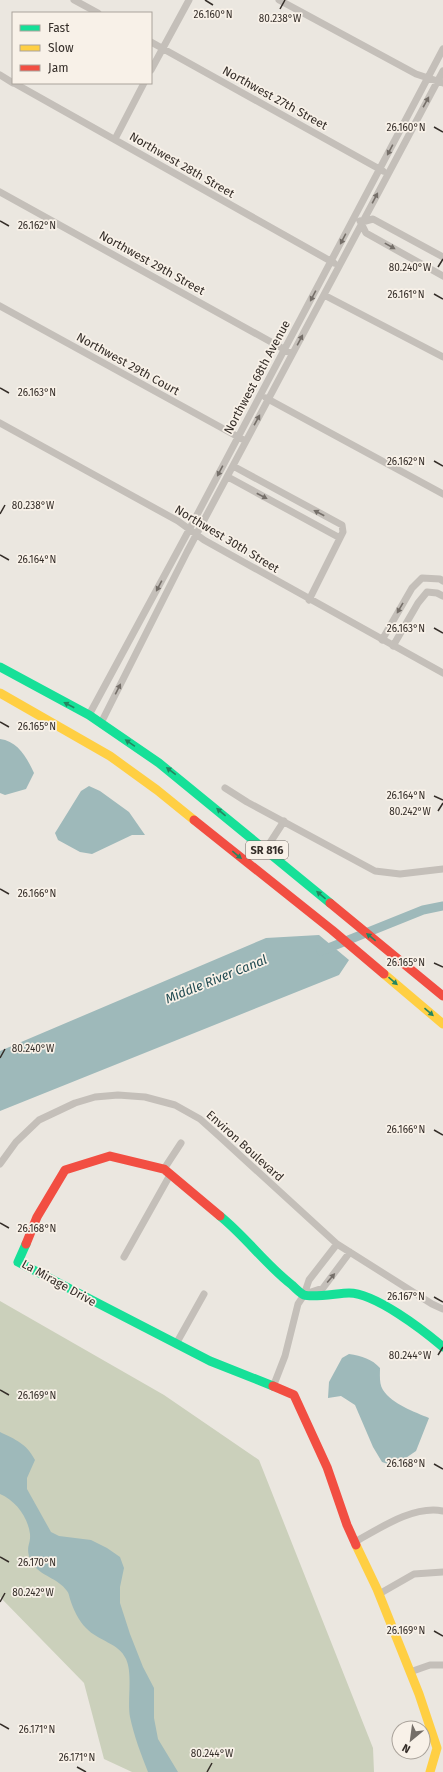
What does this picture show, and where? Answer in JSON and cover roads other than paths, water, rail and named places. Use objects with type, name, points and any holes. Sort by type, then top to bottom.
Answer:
[{"type":"street","points":[[74,0],[96,12]]},
{"type":"street","points":[[152,68],[188,0]]},
{"type":"street","points":[[280,0],[416,74],[440,83]]},
{"type":"street","name":"Northwest 27th Street","points":[[152,43],[388,173]]},
{"type":"street","name":"Northwest 68th Avenue","points":[[89,715],[189,530],[443,49]]},
{"type":"street","name":"Northwest 68th Avenue","points":[[101,723],[196,536],[362,222],[388,173],[440,83],[443,71]]},
{"type":"street","name":"Northwest 28th Street","points":[[0,75],[12,82]]},
{"type":"street","name":"Northwest 28th Street","points":[[15,84],[340,266]]},
{"type":"street","points":[[115,139],[143,84]]},
{"type":"street","name":"Northwest 29th Street","points":[[0,192],[293,354]]},
{"type":"street","points":[[354,217],[362,222],[366,233],[443,276]]},
{"type":"street","points":[[362,222],[373,219],[443,257]]},
{"type":"street","points":[[324,295],[443,357]]},
{"type":"street","name":"Northwest 29th Court","points":[[0,306],[246,441]]},
{"type":"street","points":[[260,395],[443,494]]},
{"type":"street","name":"Northwest 30th Street","points":[[0,423],[178,522],[196,536],[309,600],[443,673]]},
{"type":"street","points":[[234,466],[342,525],[343,532],[309,600]]},
{"type":"street","points":[[228,477],[340,538]]},
{"type":"street","points":[[382,640],[412,588],[422,578],[443,581]]},
{"type":"street","points":[[393,646],[418,603],[427,592],[437,593],[443,596]]},
{"type":"street","name":"SR 816","points":[[0,667],[89,715],[178,777],[443,996]]},
{"type":"street","name":"SR 816","points":[[0,693],[110,756],[135,773],[332,930],[443,1024]]},
{"type":"street","points":[[225,788],[375,871],[400,874],[443,869]]},
{"type":"street","points":[[266,849],[284,821]]},
{"type":"street","name":"Environ Boulevard","points":[[0,1164],[16,1142],[39,1120],[75,1103],[95,1097],[118,1095],[145,1097],[175,1105],[200,1119],[337,1244],[432,1304],[443,1309]]},
{"type":"street","points":[[124,1257],[181,1143]]},
{"type":"street","name":"La Mirage Drive","points":[[304,1295],[280,1276],[237,1230],[167,1172],[110,1156],[65,1170],[37,1217],[18,1262],[210,1361],[294,1395],[327,1467],[355,1542],[379,1594],[410,1672],[437,1748],[430,1772]]},
{"type":"street","points":[[273,1387],[285,1356],[298,1304],[304,1295],[310,1280],[337,1244]]},
{"type":"street","points":[[304,1295],[323,1288],[350,1252]]},
{"type":"street","points":[[304,1295],[320,1296],[350,1293],[370,1297],[425,1332],[443,1347]]},
{"type":"street","points":[[176,1344],[204,1294]]},
{"type":"street","points":[[355,1542],[391,1522],[420,1511],[434,1509],[443,1511]]},
{"type":"street","points":[[379,1594],[414,1574],[443,1572]]},
{"type":"street","points":[[410,1672],[430,1665],[443,1665]]},
{"type":"water","points":[[0,739],[6,740],[17,747],[25,756],[31,767],[34,773],[26,789],[5,795],[0,793]]},
{"type":"water","points":[[89,786],[100,791],[129,812],[145,835],[132,835],[92,854],[80,852],[58,840],[55,833],[81,791]]},
{"type":"water","points":[[319,935],[349,960],[339,975],[0,1111],[0,1051],[266,938]]},
{"type":"water","points":[[349,1354],[366,1358],[374,1362],[380,1368],[381,1385],[387,1395],[404,1407],[429,1418],[416,1451],[394,1466],[382,1462],[373,1447],[355,1405],[341,1396],[328,1398],[329,1382],[342,1358]]},
{"type":"water","points":[[0,1432],[16,1440],[32,1454],[35,1460],[27,1478],[27,1489],[51,1532],[59,1536],[91,1540],[120,1557],[124,1568],[120,1587],[120,1603],[143,1667],[154,1688],[154,1718],[158,1739],[178,1772],[148,1772],[130,1717],[130,1679],[126,1659],[118,1649],[96,1636],[86,1628],[76,1615],[68,1592],[59,1583],[40,1571],[32,1563],[28,1553],[30,1534],[27,1521],[24,1515],[11,1500],[0,1494]]},
{"type":"waterway","name":"Middle River Canal","points":[[321,951],[423,910],[443,906]]}]
